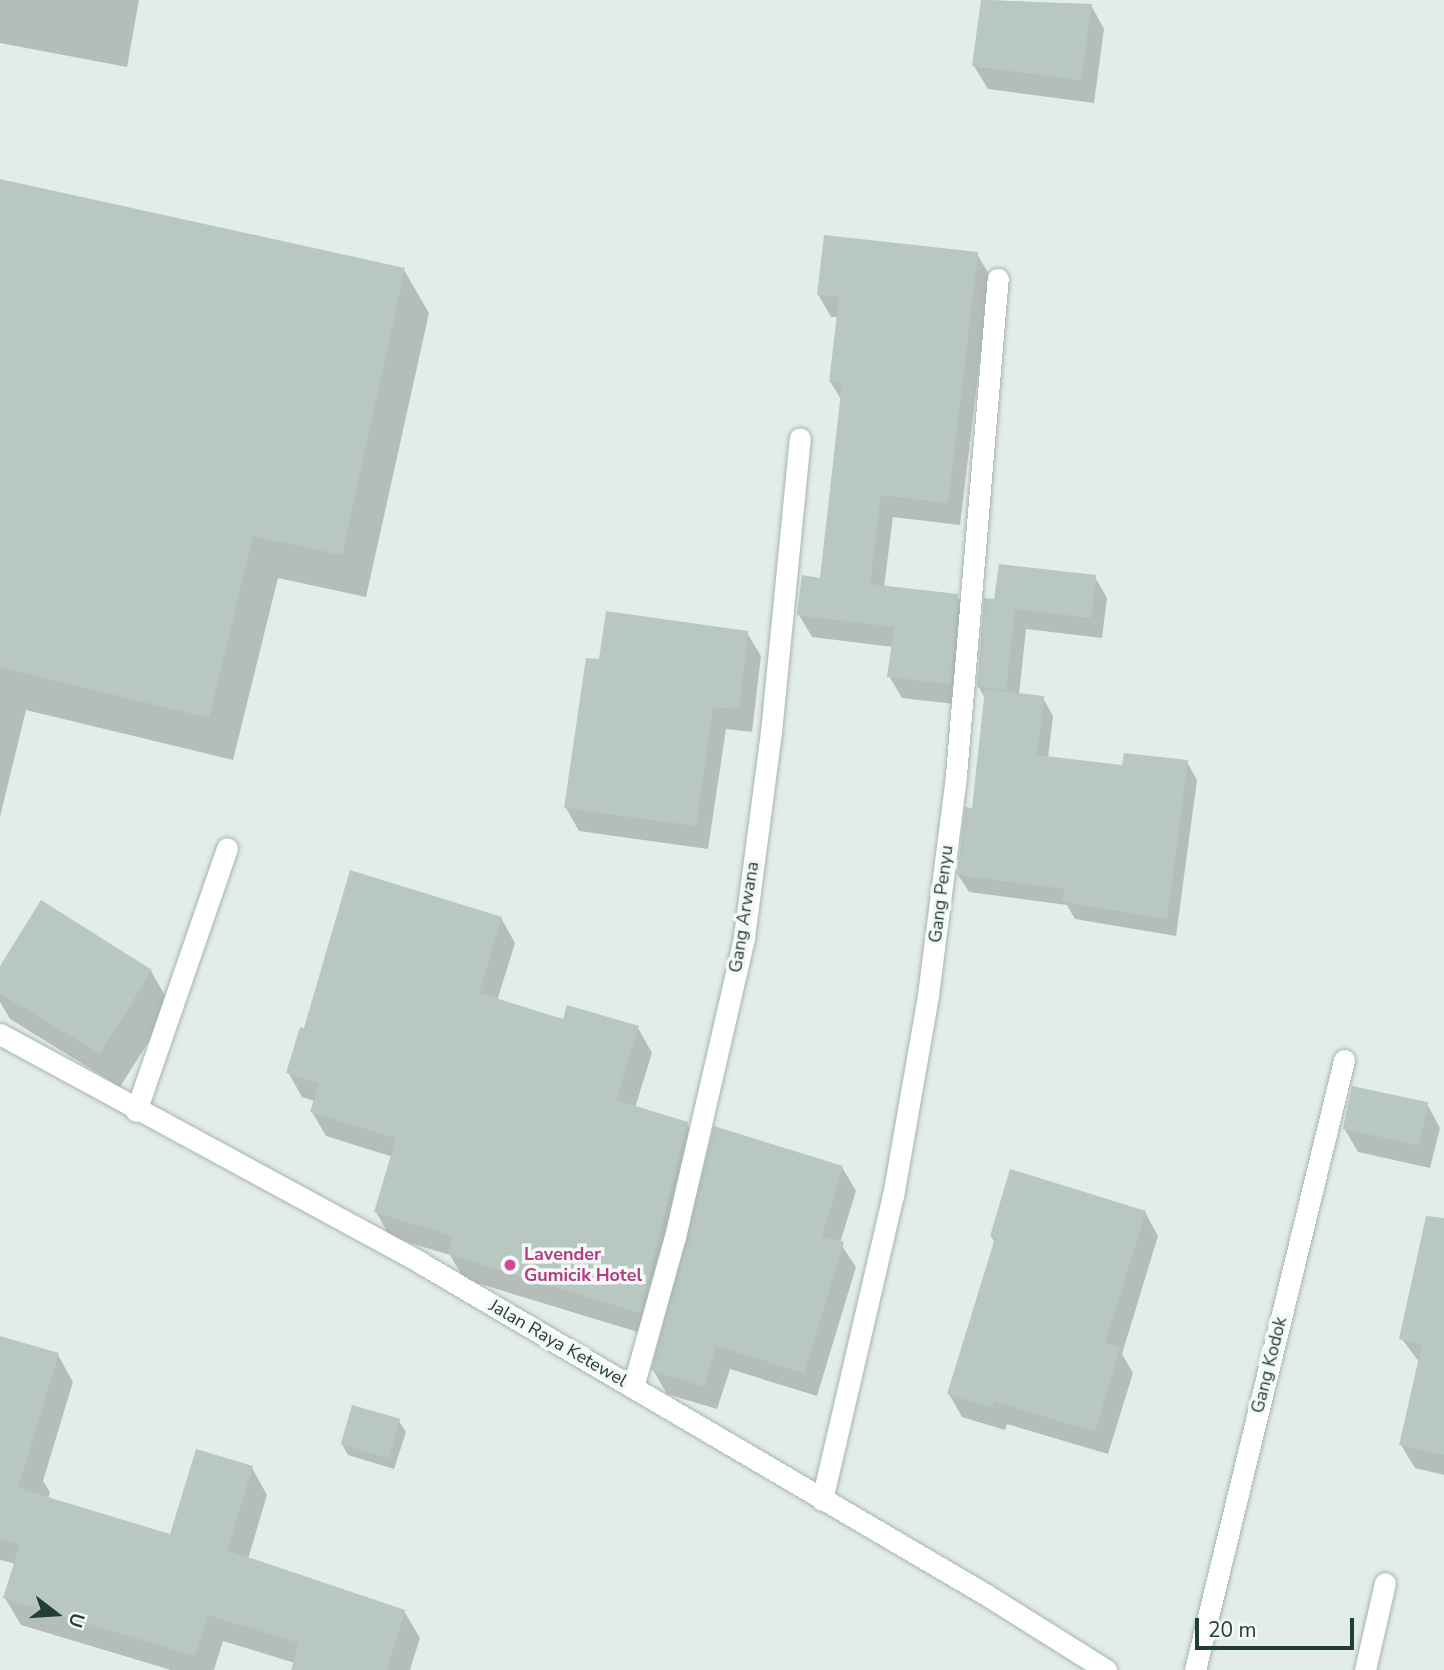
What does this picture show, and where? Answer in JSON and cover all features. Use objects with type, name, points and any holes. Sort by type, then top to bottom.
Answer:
[{"type":"street","name":"Gang Penyu","points":[[821,1500],[893,1196],[928,995],[956,775],[998,279]]},
{"type":"street","name":"Gang Arwana","points":[[633,1387],[675,1237],[744,937],[771,732],[800,438]]},
{"type":"street","points":[[136,1111],[227,848]]},
{"type":"street","name":"Jalan Raya Ketewel","points":[[0,1034],[136,1111],[421,1263],[985,1594],[1105,1670]]},
{"type":"street","name":"Gang Kodok","points":[[1195,1670],[1344,1060]]},
{"type":"street","points":[[1365,1670],[1385,1583]]},
{"type":"building","points":[[981,0],[1092,4],[1081,80],[972,66]]},
{"type":"building","points":[[0,179],[405,268],[342,555],[253,536],[209,718],[0,667]]},
{"type":"building","points":[[824,235],[978,252],[948,503],[881,495],[870,584],[958,594],[951,684],[887,677],[894,627],[797,615],[802,575],[820,578],[842,383],[829,382],[839,297],[817,295]]},
{"type":"building","points":[[999,564],[1096,575],[1091,618],[1015,609],[1006,690],[977,687],[984,598],[994,599]]},
{"type":"building","points":[[606,611],[748,631],[739,709],[713,707],[696,826],[564,808],[586,658],[599,659]]},
{"type":"building","points":[[985,689],[1044,696],[1037,755],[1122,765],[1124,753],[1188,760],[1167,919],[1063,902],[1065,889],[957,875],[965,807],[972,808]]},
{"type":"building","points":[[350,870],[502,917],[479,993],[563,1019],[567,1005],[639,1026],[616,1100],[688,1122],[640,1313],[448,1254],[453,1236],[374,1212],[396,1138],[310,1112],[319,1083],[286,1073],[300,1027],[304,1028]]},
{"type":"building","points":[[41,900],[152,970],[100,1054],[0,993],[0,966]]},
{"type":"building","points":[[1352,1086],[1428,1102],[1419,1145],[1343,1129]]},
{"type":"building","points":[[714,1126],[843,1166],[822,1236],[844,1242],[804,1373],[716,1346],[704,1387],[651,1370]]},
{"type":"building","points":[[1010,1169],[1146,1211],[1105,1343],[1120,1348],[1095,1432],[994,1401],[992,1408],[947,1394],[995,1238],[990,1236]]},
{"type":"building","points":[[1426,1216],[1444,1218],[1444,1455],[1399,1445],[1422,1344],[1399,1339]]},
{"type":"building","points":[[0,1336],[59,1353],[18,1488],[170,1534],[196,1449],[253,1466],[227,1550],[405,1610],[387,1670],[291,1670],[299,1643],[208,1615],[195,1656],[3,1598],[20,1544],[0,1538]]},
{"type":"building","points":[[352,1405],[400,1419],[389,1458],[341,1444]]},
{"type":"place","name":"Lavender Gumicik Hotel","points":[[510,1265]]}]
